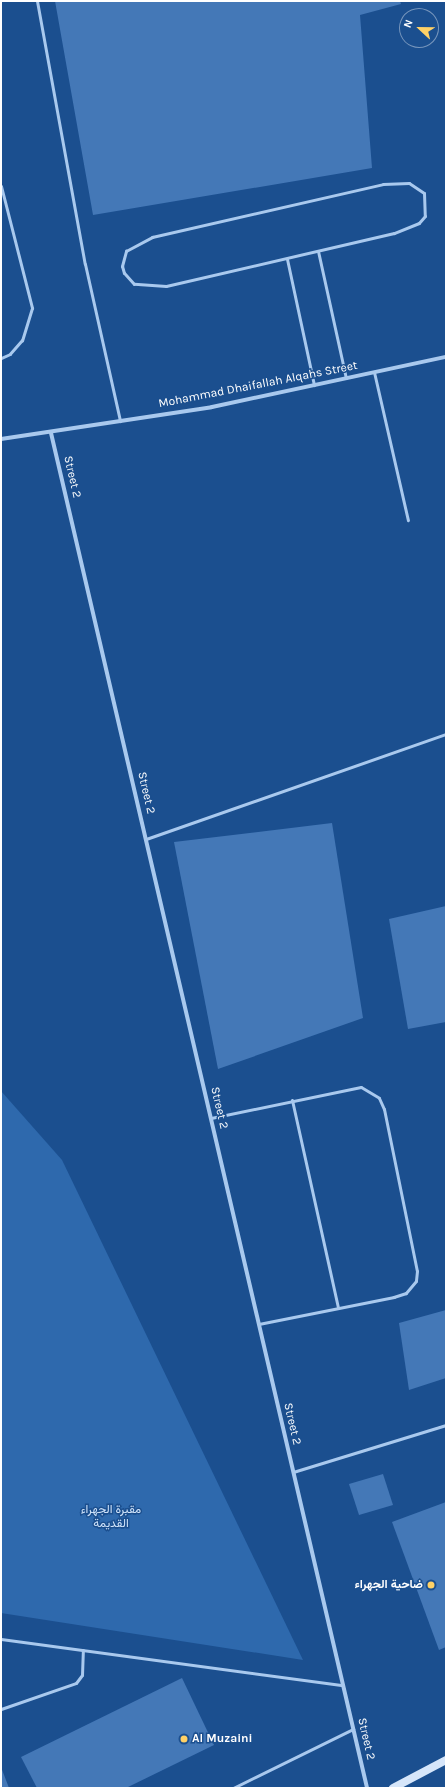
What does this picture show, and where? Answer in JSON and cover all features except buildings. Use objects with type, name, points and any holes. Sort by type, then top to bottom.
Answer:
[{"type":"main road","points":[[393,1788],[446,1760]]},
{"type":"street","name":"Mohammad Dhaifallah Alqahs Street","points":[[1,438],[51,433],[212,407],[446,357]]},
{"type":"street","name":"Street 2","points":[[51,433],[367,1788]]},
{"type":"lane","points":[[37,1],[85,264],[120,422]]},
{"type":"lane","points":[[409,183],[424,193],[427,208],[419,223],[318,252],[287,259],[153,287],[134,284],[122,266],[126,251],[152,237],[383,184],[409,183]]},
{"type":"lane","points":[[1,186],[32,308],[22,340],[10,354],[1,358]]},
{"type":"lane","points":[[318,252],[346,378]]},
{"type":"lane","points":[[287,259],[314,385]]},
{"type":"lane","points":[[374,372],[408,520]]},
{"type":"lane","points":[[146,840],[446,734]]},
{"type":"lane","points":[[211,1118],[292,1100],[361,1087],[379,1098],[384,1109],[417,1271],[416,1281],[406,1293],[394,1297],[259,1324]]},
{"type":"lane","points":[[292,1100],[338,1308]]},
{"type":"lane","points":[[293,1472],[446,1425]]},
{"type":"lane","points":[[1,1639],[343,1685]]},
{"type":"lane","points":[[1,1709],[76,1683],[82,1675],[82,1650]]},
{"type":"lane","points":[[233,1788],[353,1729]]},
{"type":"green space","name":"مقبرة الجهراء القديمة","points":[[1,1091],[62,1160],[303,1660],[1,1613]]},
{"type":"place","name":"ضاحية الجهراء","points":[[431,1585]]},
{"type":"place","name":"Al Muzaini","points":[[184,1739]]}]
